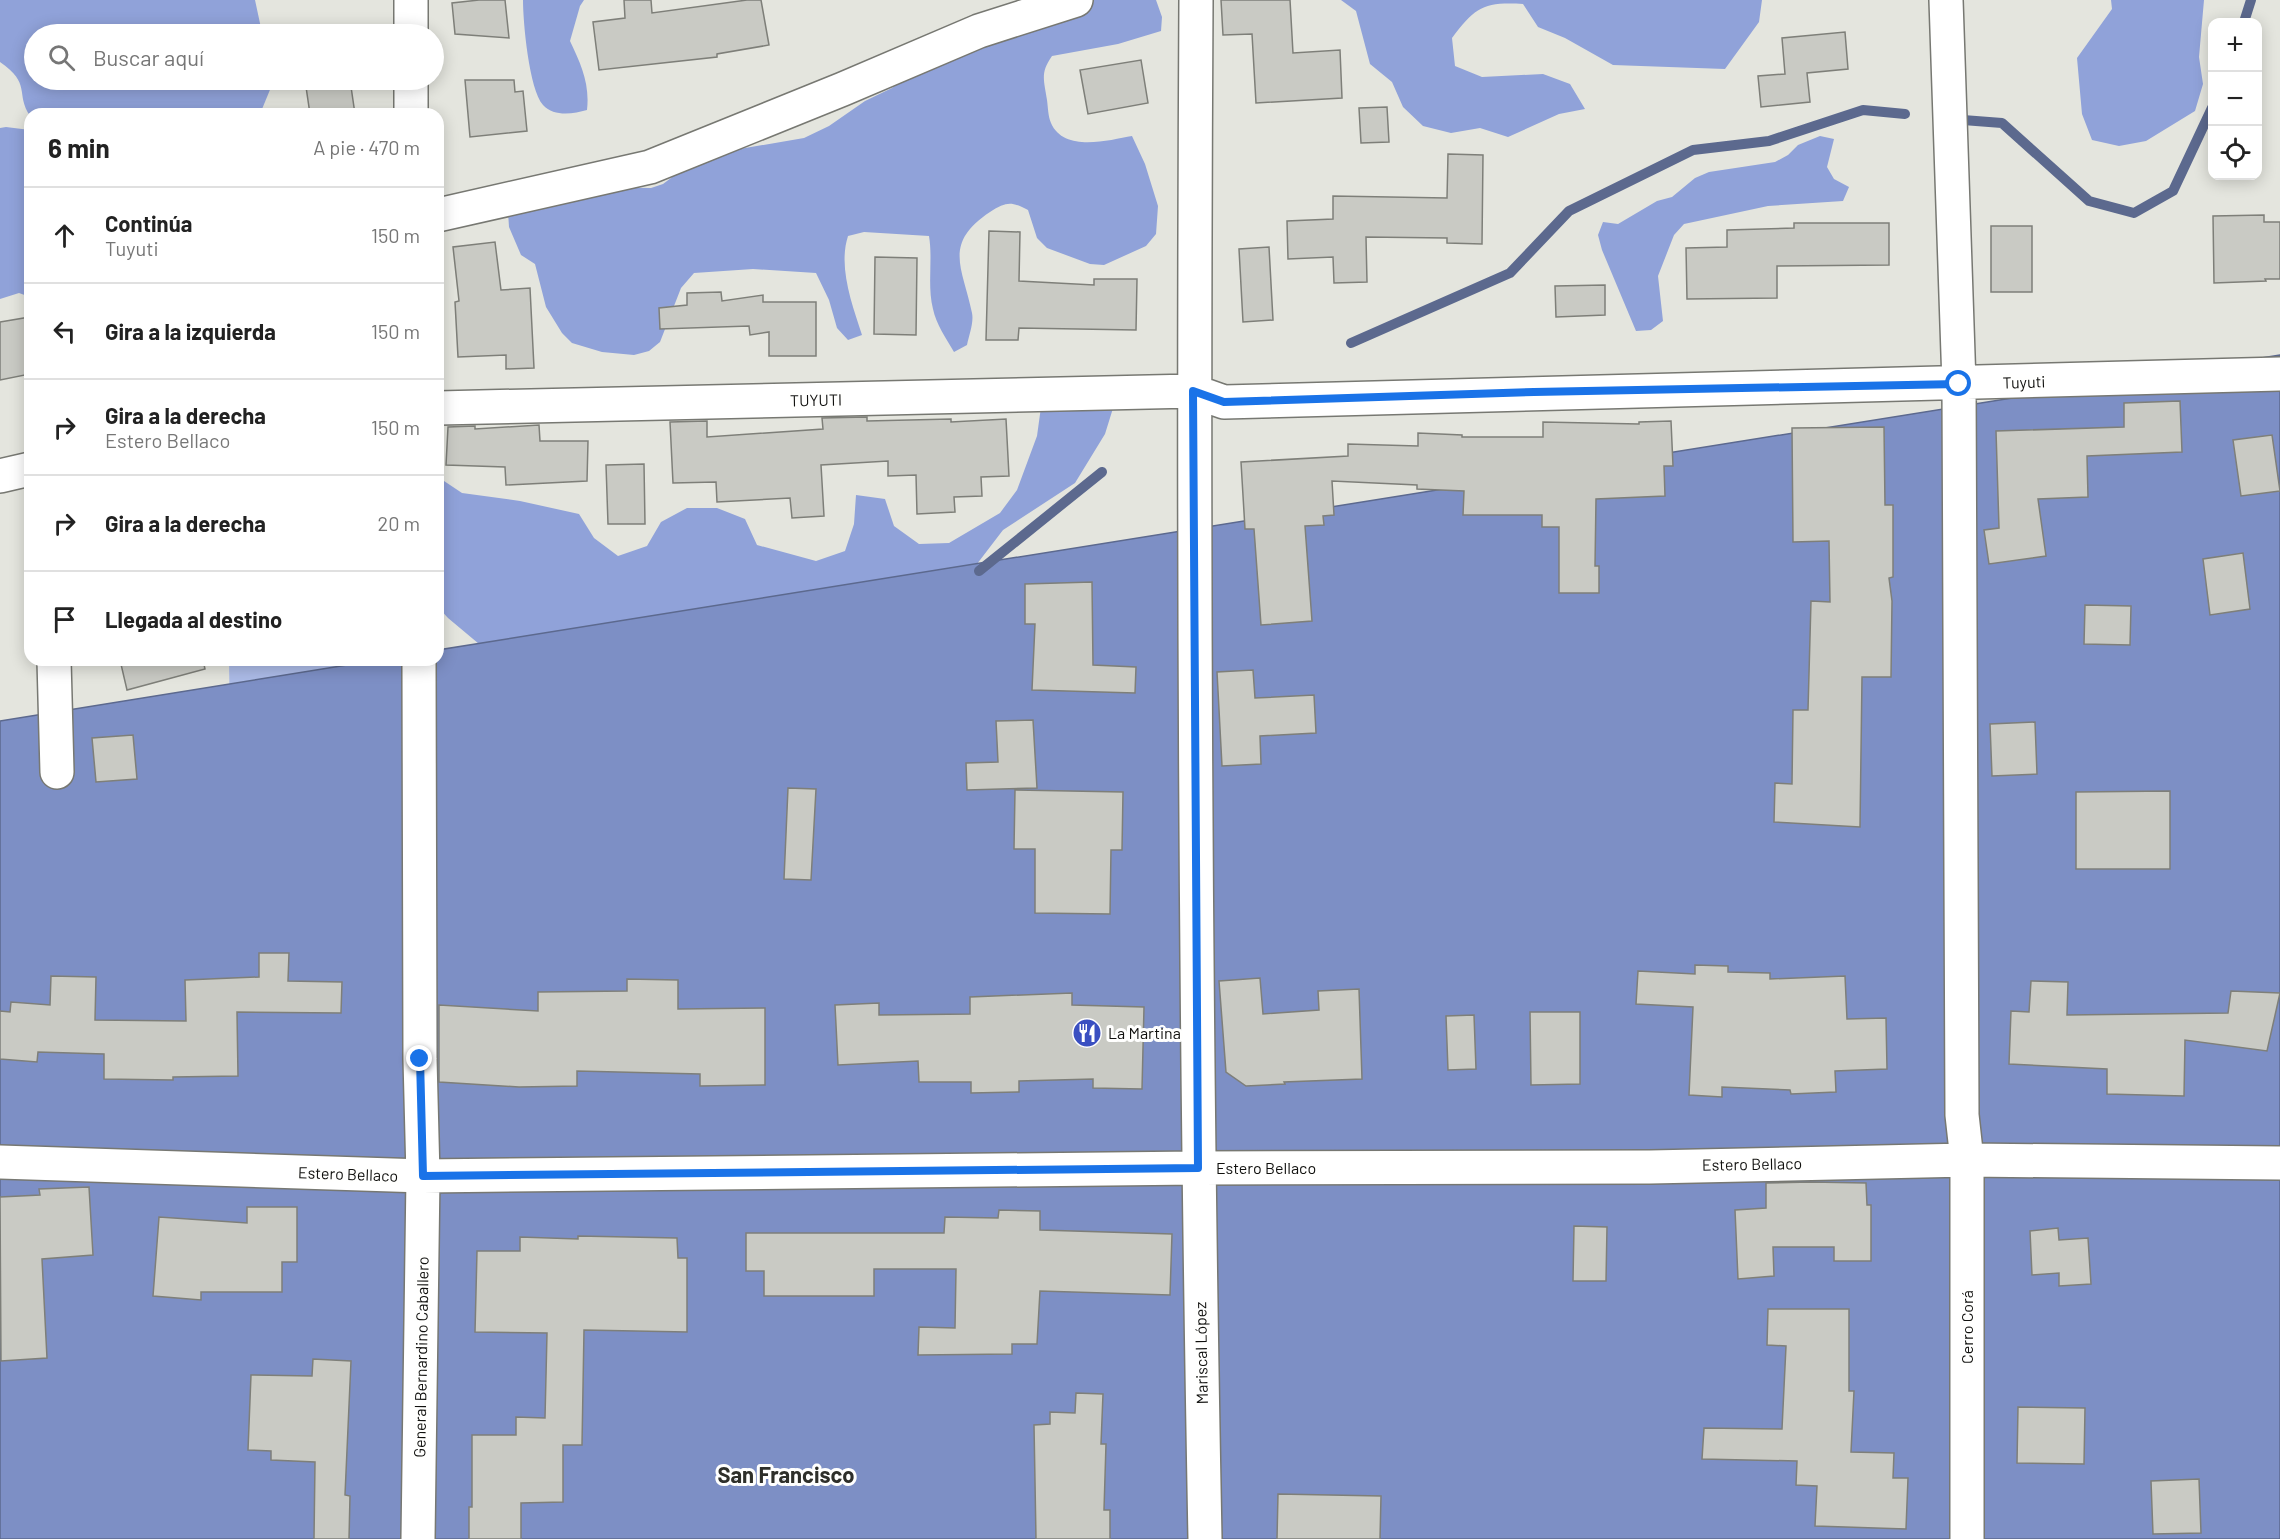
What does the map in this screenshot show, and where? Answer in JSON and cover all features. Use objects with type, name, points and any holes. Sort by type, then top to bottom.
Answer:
[{"type":"street","points":[[411,0],[411,24]]},
{"type":"street","points":[[444,214],[650,167],[979,31],[1076,0]]},
{"type":"street","name":"Mariscal López","points":[[1196,0],[1193,391],[1198,1168],[1205,1539]]},
{"type":"street","name":"Cerro Corá","points":[[1946,0],[1959,384],[1962,1115],[1967,1160],[1967,1539]]},
{"type":"street","points":[[411,90],[411,108]]},
{"type":"street","name":"Tuyuti","points":[[1193,391],[1224,402],[1558,391],[1959,384],[2280,374]]},
{"type":"street","name":"TUYUTI","points":[[444,408],[1193,391]]},
{"type":"street","points":[[0,476],[24,470]]},
{"type":"street","points":[[54,666],[57,772]]},
{"type":"street","name":"General Bernardino Caballero","points":[[418,666],[420,1059],[423,1176],[418,1539]]},
{"type":"street","name":"Estero Bellaco","points":[[0,1162],[423,1176],[1198,1168],[1650,1167],[1967,1160],[2280,1163]]},
{"type":"shaded area","points":[[0,0],[255,0],[260,24],[24,24],[24,90],[270,90],[262,108],[26,108],[20,83],[16,76],[0,62]]},
{"type":"shaded area","points":[[523,0],[584,0],[580,6],[570,41],[586,83],[587,110],[558,113],[547,109],[538,97],[528,55]]},
{"type":"shaded area","points":[[1034,0],[1156,0],[1162,17],[1161,31],[1118,44],[1052,56],[1044,77],[1048,112],[1057,132],[1066,138],[1088,142],[1132,136],[1145,164],[1158,206],[1156,234],[1146,246],[1104,265],[1090,264],[1047,248],[1037,238],[1028,210],[1013,204],[990,212],[975,224],[961,246],[961,270],[972,320],[967,345],[954,352],[934,315],[930,291],[929,236],[864,232],[848,236],[845,248],[845,273],[862,335],[848,340],[837,328],[829,300],[816,273],[753,269],[694,273],[681,288],[660,342],[649,351],[634,355],[602,352],[572,343],[562,333],[546,307],[535,264],[521,255],[509,227],[508,212],[576,187],[651,188],[663,184],[687,166],[716,153],[804,138],[829,126],[865,101],[892,88],[950,45]]},
{"type":"shaded area","points":[[1341,0],[1762,0],[1759,22],[1725,69],[1613,65],[1565,38],[1538,27],[1523,4],[1498,4],[1474,13],[1452,38],[1455,66],[1482,77],[1543,74],[1570,84],[1585,109],[1559,114],[1508,137],[1480,128],[1451,133],[1423,126],[1403,107],[1392,82],[1370,64],[1356,11]]},
{"type":"shaded area","points":[[2111,0],[2204,0],[2199,57],[2203,84],[2195,111],[2146,141],[2119,146],[2092,140],[2082,114],[2077,58],[2112,9]]},
{"type":"shaded area","points":[[0,128],[24,129],[24,295],[19,293],[0,299]]},
{"type":"shaded area","points":[[1820,136],[1834,139],[1827,167],[1834,179],[1849,187],[1843,201],[1768,206],[1684,224],[1674,235],[1658,276],[1663,321],[1651,330],[1636,331],[1602,250],[1598,235],[1603,222],[1618,224],[1657,201],[1672,197],[1695,178],[1709,172],[1775,162],[1788,155],[1798,145]]},
{"type":"shaded area","points":[[2280,355],[2280,1539],[0,1539],[0,721],[341,666],[444,666],[444,649]]},
{"type":"shaded area","points":[[1114,405],[1105,434],[1075,483],[1003,530],[967,577],[491,654],[444,614],[444,481],[462,493],[520,501],[579,514],[594,538],[618,556],[647,546],[661,522],[687,508],[717,508],[745,519],[757,545],[816,561],[845,551],[854,524],[856,495],[885,499],[894,526],[919,544],[949,543],[1000,513],[1017,490],[1037,436],[1041,407]]},
{"type":"shaded area","points":[[229,666],[363,666],[364,729],[230,731]]},
{"type":"building","points":[[505,0],[509,38],[455,34],[452,3]]},
{"type":"building","points":[[624,0],[651,0],[652,13],[761,0],[769,45],[717,54],[717,57],[599,70],[593,22],[625,18]]},
{"type":"building","points":[[1221,0],[1290,0],[1293,53],[1340,50],[1342,98],[1256,103],[1252,34],[1223,35]]},
{"type":"building","points":[[1845,32],[1848,69],[1807,73],[1810,102],[1761,107],[1758,76],[1785,74],[1782,38]]},
{"type":"building","points":[[1141,60],[1148,103],[1088,114],[1080,70]]},
{"type":"building","points":[[465,80],[514,80],[515,92],[523,91],[527,131],[470,137]]},
{"type":"building","points":[[306,90],[351,90],[354,108],[309,108]]},
{"type":"building","points":[[1387,107],[1389,142],[1361,143],[1359,108]]},
{"type":"building","points":[[1448,154],[1483,155],[1482,244],[1447,243],[1447,238],[1366,237],[1367,282],[1334,283],[1333,257],[1288,259],[1287,221],[1333,219],[1333,196],[1447,198]]},
{"type":"building","points":[[2264,215],[2264,222],[2280,222],[2280,279],[2214,283],[2213,216]]},
{"type":"building","points":[[1794,223],[1889,223],[1889,265],[1777,266],[1777,298],[1687,299],[1686,248],[1727,247],[1727,230],[1794,228]]},
{"type":"building","points":[[1991,226],[2032,226],[2032,292],[1991,292]]},
{"type":"building","points":[[989,231],[1020,232],[1019,281],[1094,285],[1094,279],[1137,279],[1136,330],[1019,328],[1018,340],[986,340]]},
{"type":"building","points":[[495,242],[501,290],[530,288],[534,368],[506,369],[506,355],[458,357],[455,302],[459,301],[453,247]]},
{"type":"building","points":[[1269,247],[1273,320],[1243,322],[1239,249]]},
{"type":"building","points":[[875,257],[917,258],[916,335],[874,334]]},
{"type":"building","points":[[1605,285],[1605,315],[1556,317],[1555,286]]},
{"type":"building","points":[[721,292],[722,301],[763,295],[763,302],[816,302],[816,356],[769,356],[769,332],[750,335],[749,326],[660,329],[659,308],[687,305],[687,293]]},
{"type":"building","points":[[24,318],[24,375],[0,380],[0,322]]},
{"type":"building","points":[[2180,401],[2182,452],[2087,456],[2088,497],[2038,499],[2046,556],[1989,564],[1984,530],[1999,528],[1996,431],[2124,427],[2124,403]]},
{"type":"building","points":[[867,417],[867,421],[951,419],[951,422],[1006,419],[1009,476],[981,477],[982,496],[954,497],[955,512],[917,514],[916,475],[888,476],[888,461],[821,465],[824,516],[792,518],[790,498],[717,502],[716,482],[673,483],[670,422],[707,421],[707,437],[823,429],[822,418]]},
{"type":"building","points":[[1671,421],[1673,466],[1664,466],[1665,496],[1596,499],[1595,566],[1599,566],[1599,593],[1559,593],[1559,527],[1542,527],[1542,515],[1463,515],[1464,491],[1417,489],[1417,485],[1332,481],[1334,515],[1323,516],[1324,525],[1305,526],[1312,621],[1261,625],[1254,529],[1245,529],[1241,462],[1348,456],[1348,444],[1418,446],[1418,433],[1462,435],[1462,437],[1543,437],[1543,422],[1639,424],[1639,422]]},
{"type":"building","points":[[539,425],[540,441],[588,441],[587,481],[506,485],[505,467],[446,465],[448,427],[475,426],[475,429]]},
{"type":"building","points":[[1884,427],[1885,505],[1893,505],[1893,577],[1889,578],[1892,601],[1891,677],[1862,677],[1860,827],[1774,822],[1775,783],[1792,784],[1793,710],[1808,710],[1811,601],[1830,602],[1829,541],[1793,542],[1792,428]]},
{"type":"building","points":[[2272,435],[2280,491],[2241,496],[2233,440]]},
{"type":"building","points":[[644,464],[645,524],[608,524],[606,465]]},
{"type":"building","points":[[2243,553],[2250,609],[2210,615],[2203,559]]},
{"type":"building","points":[[1092,582],[1093,665],[1136,667],[1135,693],[1032,690],[1035,624],[1025,624],[1025,584]]},
{"type":"building","points":[[2085,605],[2131,606],[2130,645],[2084,644]]},
{"type":"building","points":[[121,666],[204,666],[205,669],[127,690]]},
{"type":"building","points":[[1253,670],[1255,698],[1314,695],[1316,733],[1260,736],[1261,764],[1222,766],[1217,672]]},
{"type":"building","points":[[1033,720],[1037,788],[967,790],[966,763],[998,762],[996,721]]},
{"type":"building","points":[[2035,722],[2037,774],[1992,776],[1990,724]]},
{"type":"building","points":[[133,735],[137,779],[96,782],[92,738]]},
{"type":"building","points":[[788,788],[816,789],[811,880],[784,879]]},
{"type":"building","points":[[1015,790],[1123,792],[1122,850],[1111,850],[1110,914],[1035,913],[1035,849],[1014,849]]},
{"type":"building","points":[[2170,791],[2170,869],[2076,869],[2076,792]]},
{"type":"building","points":[[259,953],[289,953],[288,981],[342,982],[341,1013],[237,1012],[238,1076],[173,1077],[173,1080],[104,1079],[104,1054],[38,1052],[37,1062],[0,1059],[0,1011],[10,1012],[11,1002],[50,1005],[51,976],[96,977],[95,1020],[186,1021],[185,980],[259,977]]},
{"type":"building","points":[[1695,965],[1728,966],[1728,972],[1770,973],[1770,979],[1845,976],[1847,1019],[1886,1018],[1887,1069],[1835,1071],[1836,1092],[1791,1094],[1790,1090],[1722,1087],[1722,1097],[1689,1095],[1693,1007],[1636,1004],[1638,971],[1695,974]]},
{"type":"building","points":[[1260,978],[1263,1014],[1319,1010],[1318,991],[1359,989],[1362,1079],[1246,1086],[1226,1072],[1219,981]]},
{"type":"building","points":[[627,979],[678,980],[678,1009],[765,1008],[765,1085],[700,1086],[700,1074],[577,1071],[577,1086],[519,1087],[439,1082],[439,1005],[538,1011],[538,992],[627,991]]},
{"type":"building","points":[[2031,981],[2068,982],[2067,1015],[2228,1013],[2231,991],[2280,993],[2267,1051],[2185,1040],[2184,1096],[2107,1094],[2107,1069],[2009,1064],[2011,1011],[2029,1012]]},
{"type":"building","points":[[1072,993],[1072,1005],[1144,1007],[1142,1089],[1093,1088],[1093,1079],[1019,1081],[1019,1092],[971,1093],[971,1082],[919,1082],[918,1061],[838,1065],[835,1005],[879,1003],[879,1015],[970,1014],[970,997]]},
{"type":"building","points":[[1530,1012],[1580,1012],[1580,1084],[1531,1085]]},
{"type":"building","points":[[1474,1015],[1476,1069],[1448,1070],[1446,1016]]},
{"type":"building","points":[[1766,1183],[1866,1183],[1867,1205],[1871,1205],[1871,1261],[1834,1261],[1834,1247],[1773,1247],[1774,1276],[1738,1279],[1735,1210],[1766,1208]]},
{"type":"building","points":[[89,1187],[93,1255],[42,1259],[47,1358],[1,1361],[0,1197],[40,1195],[39,1189]]},
{"type":"building","points":[[247,1207],[297,1207],[297,1262],[282,1262],[282,1292],[201,1292],[201,1300],[153,1296],[159,1217],[247,1223]]},
{"type":"building","points":[[999,1210],[1040,1211],[1040,1230],[1172,1234],[1170,1295],[1040,1291],[1037,1344],[1012,1344],[1012,1354],[918,1355],[919,1327],[955,1328],[956,1269],[874,1269],[874,1296],[764,1296],[764,1271],[746,1271],[746,1233],[944,1233],[945,1217],[998,1218]]},
{"type":"building","points":[[1574,1226],[1607,1227],[1606,1281],[1573,1281]]},
{"type":"building","points":[[2058,1228],[2059,1240],[2088,1238],[2091,1284],[2059,1286],[2059,1273],[2032,1275],[2030,1231]]},
{"type":"building","points":[[578,1236],[677,1238],[678,1258],[687,1258],[687,1332],[584,1330],[582,1445],[563,1445],[563,1502],[521,1503],[521,1539],[469,1539],[469,1507],[472,1507],[472,1435],[516,1435],[516,1417],[545,1418],[547,1333],[475,1332],[477,1251],[520,1251],[520,1237],[578,1239]]},
{"type":"building","points":[[1768,1309],[1849,1309],[1849,1391],[1854,1391],[1851,1452],[1894,1453],[1893,1478],[1908,1478],[1906,1529],[1815,1526],[1817,1486],[1796,1485],[1797,1461],[1702,1459],[1704,1428],[1782,1429],[1786,1346],[1767,1345]]},
{"type":"building","points":[[313,1359],[351,1361],[345,1495],[350,1496],[349,1539],[314,1539],[315,1462],[271,1460],[271,1451],[248,1450],[251,1375],[312,1376]]},
{"type":"building","points":[[1076,1393],[1103,1394],[1101,1444],[1106,1444],[1104,1510],[1110,1510],[1110,1539],[1036,1539],[1034,1425],[1050,1424],[1050,1412],[1075,1413]]},
{"type":"building","points":[[2018,1407],[2085,1408],[2084,1464],[2017,1463]]},
{"type":"building","points":[[2199,1479],[2201,1533],[2153,1534],[2151,1481]]},
{"type":"building","points":[[1278,1494],[1381,1496],[1380,1539],[1277,1539]]},
{"type":"waterway","points":[[2245,18],[2251,0]]},
{"type":"waterway","points":[[1351,343],[1510,273],[1569,211],[1693,150],[1769,141],[1863,110],[1905,114]]},
{"type":"waterway","points":[[1963,120],[2002,123],[2089,201],[2134,213],[2173,191],[2208,117]]},
{"type":"waterway","points":[[979,571],[1102,472]]},
{"type":"place","name":"La Martina","points":[[1087,1033]]},
{"type":"district","name":"San Francisco","points":[[786,1475]]},
{"type":"route","points":[[420,1059],[423,1176],[1198,1168],[1193,391],[1224,402],[1534,392],[1959,384]]}]
